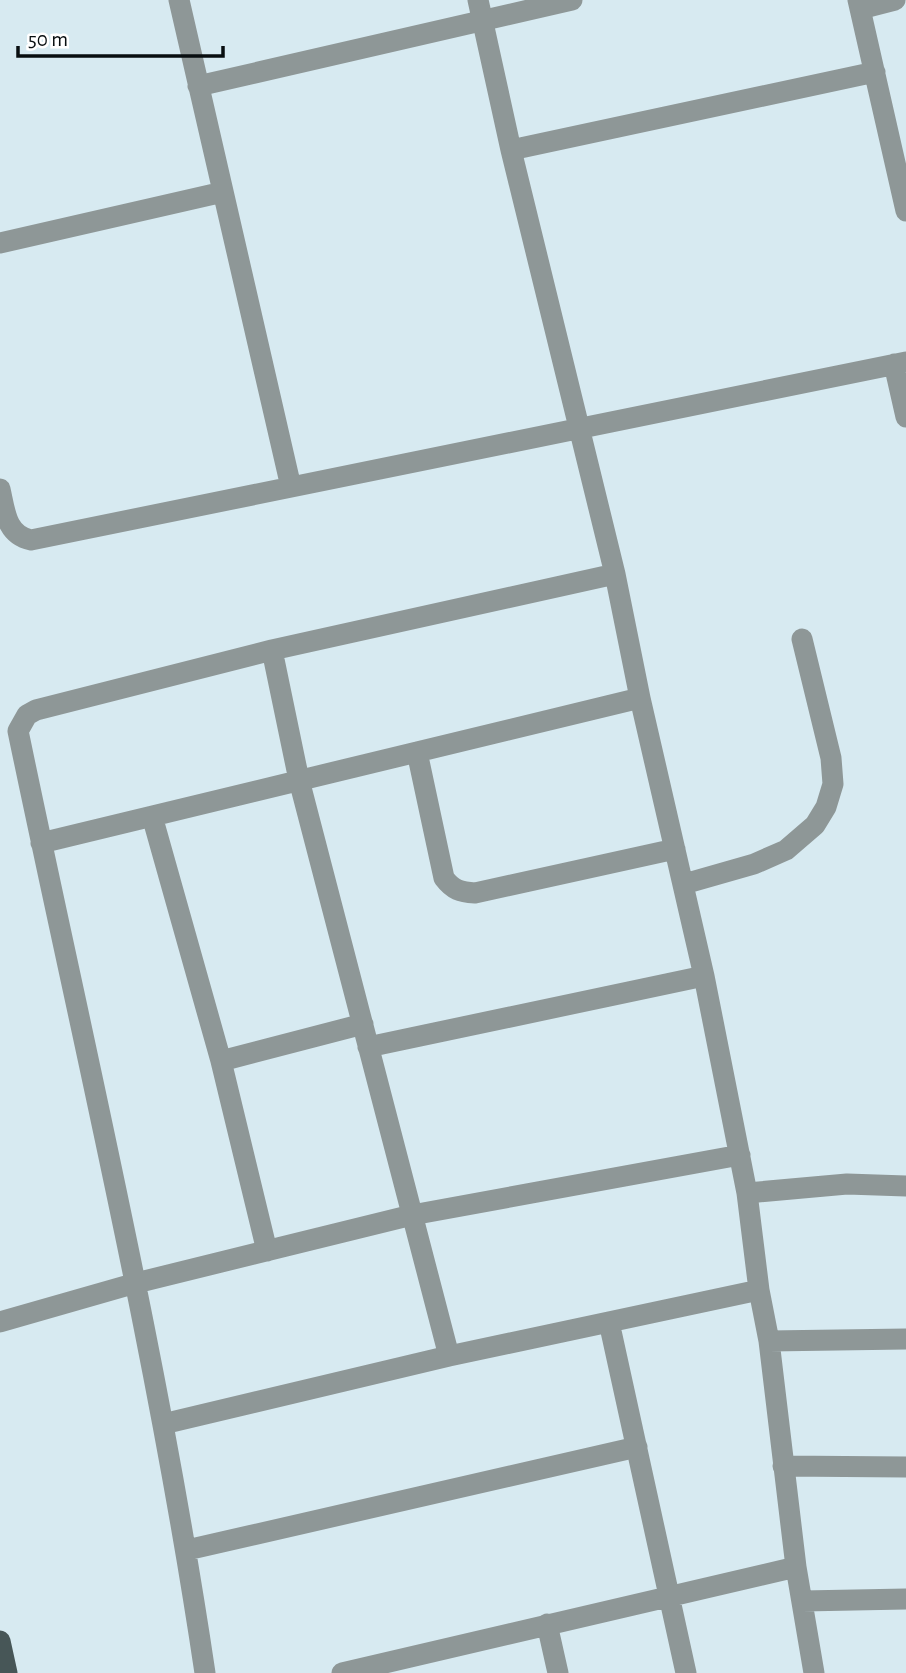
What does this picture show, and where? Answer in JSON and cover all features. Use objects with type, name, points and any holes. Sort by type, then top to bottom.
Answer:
[{"type":"main road","points":[[0,1641],[7,1673]]},
{"type":"street","points":[[178,0],[291,487]]},
{"type":"street","points":[[198,86],[481,10],[572,0]]},
{"type":"street","points":[[895,0],[859,5],[906,211]]},
{"type":"street","points":[[481,10],[511,150],[615,575],[640,698],[704,976],[740,1155],[769,1341],[796,1567],[814,1673]]},
{"type":"street","points":[[511,150],[875,72]]},
{"type":"street","points":[[0,243],[223,192]]},
{"type":"street","points":[[0,489],[8,524],[21,538],[31,540],[900,363],[906,417]]},
{"type":"street","points":[[205,1673],[187,1550],[136,1283],[18,731],[27,715],[36,710],[272,650],[615,575]]},
{"type":"street","points":[[684,884],[754,864],[786,850],[815,825],[826,807],[833,784],[831,758],[802,639]]},
{"type":"street","points":[[272,650],[299,780],[449,1356]]},
{"type":"street","points":[[41,843],[640,698]]},
{"type":"street","points":[[417,751],[444,878],[452,888],[462,892],[475,893],[675,849]]},
{"type":"street","points":[[152,816],[221,1061],[267,1251]]},
{"type":"street","points":[[368,1047],[704,976]]},
{"type":"street","points":[[221,1061],[363,1024]]},
{"type":"street","points":[[0,1322],[136,1283],[412,1215],[740,1155]]},
{"type":"street","points":[[747,1193],[847,1184],[906,1186]]},
{"type":"street","points":[[163,1424],[449,1356],[759,1290]]},
{"type":"street","points":[[609,1322],[686,1673]]},
{"type":"street","points":[[769,1341],[906,1339]]},
{"type":"street","points":[[187,1550],[637,1447]]},
{"type":"street","points":[[783,1466],[906,1467]]},
{"type":"street","points":[[342,1673],[411,1666],[547,1624],[796,1567]]},
{"type":"street","points":[[803,1601],[906,1599]]},
{"type":"street","points":[[547,1624],[558,1673]]}]
